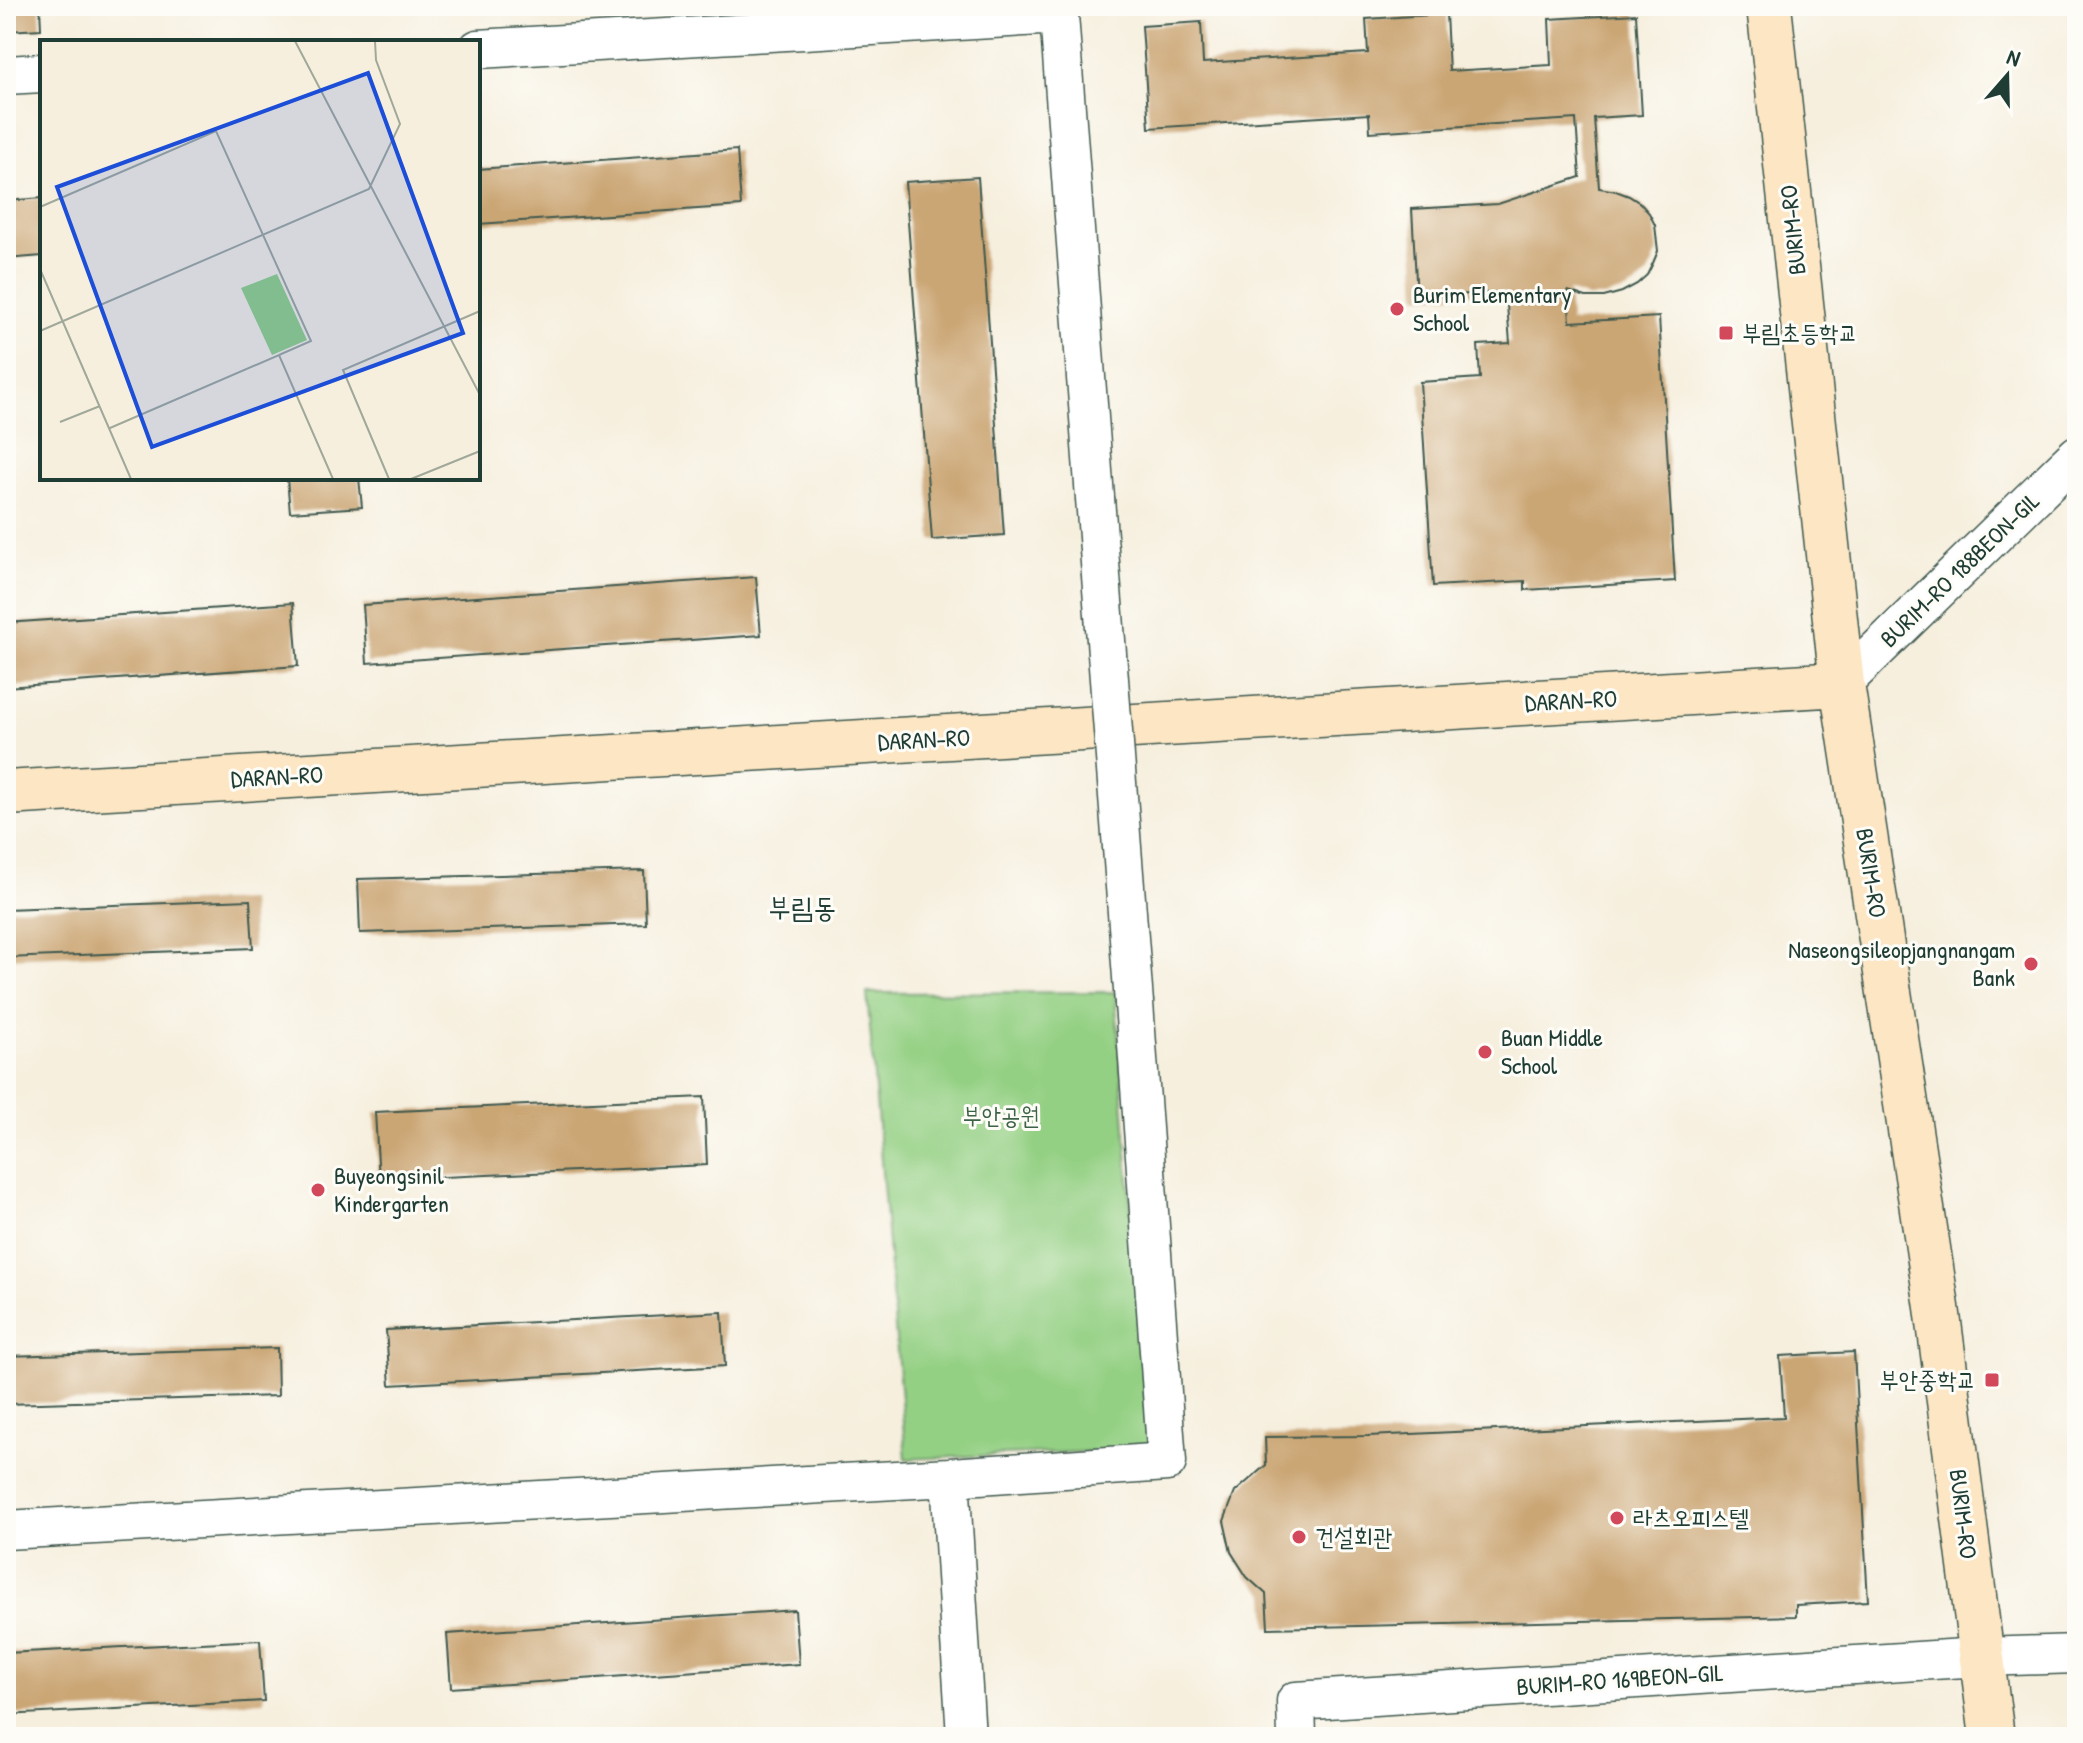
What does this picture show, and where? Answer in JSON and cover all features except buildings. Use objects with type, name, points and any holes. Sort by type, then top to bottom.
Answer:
[{"type":"street","name":"BURIM-RO","points":[[1769,6],[1842,684],[1937,1307],[1992,1737]]},
{"type":"street","points":[[6,1530],[1167,1462],[1059,15],[480,49]]},
{"type":"street","points":[[6,75],[40,73]]},
{"type":"street","name":"BURIM-RO 188BEON-GIL","points":[[1842,684],[2077,455]]},
{"type":"street","name":"DARAN-RO","points":[[6,793],[1842,684]]},
{"type":"street","points":[[950,1477],[966,1737]]},
{"type":"street","points":[[1980,1657],[2077,1654]]},
{"type":"street","name":"BURIM-RO 169BEON-GIL","points":[[1297,1737],[1296,1701],[1980,1657]]},
{"type":"green space","name":"부안공원","points":[[1115,992],[1149,1449],[906,1459],[867,993]]},
{"type":"place","name":"Burim Elementary School","points":[[1397,309]]},
{"type":"place","name":"부림초등학교","points":[[1726,333]]},
{"type":"place","name":"Naseongsileopjangnangam Bank","points":[[2031,964]]},
{"type":"place","name":"Buan Middle School","points":[[1485,1052]]},
{"type":"place","name":"Buyeongsinil Kindergarten","points":[[318,1190]]},
{"type":"place","name":"부안중학교","points":[[1992,1380]]},
{"type":"place","name":"라츠오피스텔","points":[[1617,1518]]},
{"type":"place","name":"건설회관","points":[[1299,1537]]},
{"type":"district","name":"부림동","points":[[802,907]]}]
